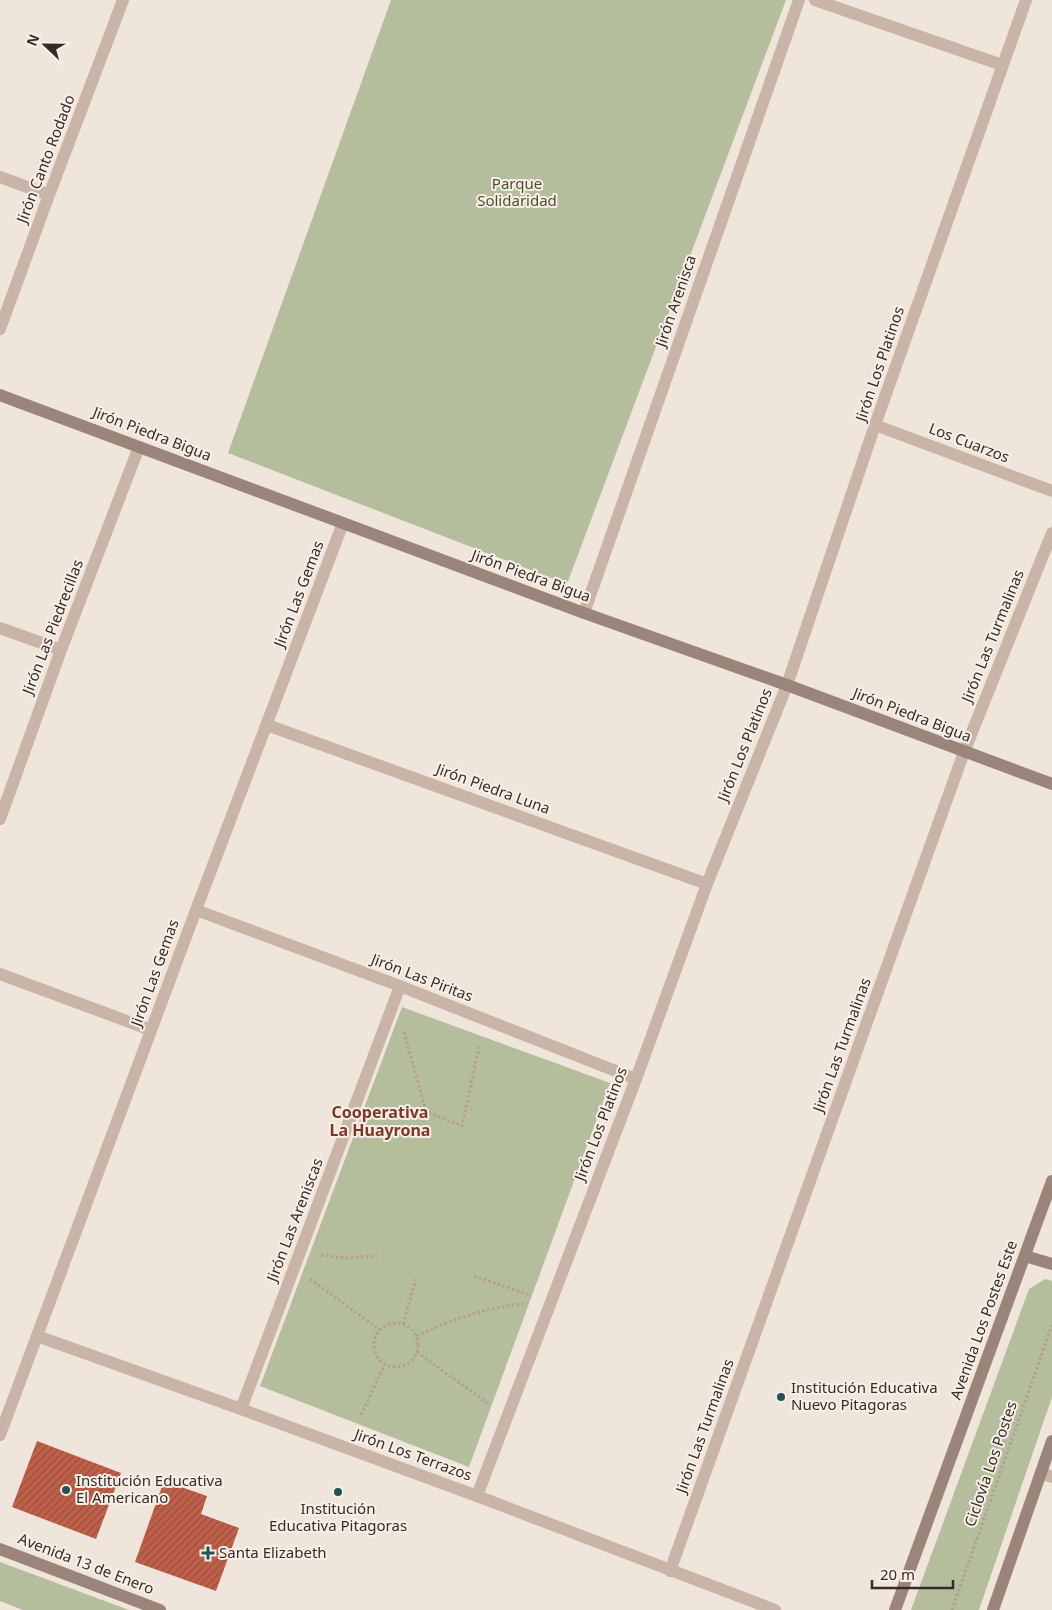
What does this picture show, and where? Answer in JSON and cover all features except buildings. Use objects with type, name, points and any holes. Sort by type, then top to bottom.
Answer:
[{"type":"street","name":"Jirón Canto Rodado","points":[[0,329],[123,0]]},
{"type":"street","name":"Jirón Arenisca","points":[[584,613],[799,0]]},
{"type":"street","points":[[815,0],[1002,66]]},
{"type":"street","name":"Jirón Los Platinos","points":[[477,1496],[708,884],[787,685],[875,425],[1026,0]]},
{"type":"street","points":[[0,177],[49,194]]},
{"type":"street","name":"Jirón Piedra Bigua","points":[[0,395],[584,613],[787,685],[1052,784]]},
{"type":"street","name":"Los Cuarzos","points":[[875,425],[1052,491]]},
{"type":"street","name":"Jirón Las Piedrecillas","points":[[0,819],[139,447]]},
{"type":"street","name":"Jirón Las Gemas","points":[[0,1435],[196,910],[344,523]]},
{"type":"street","name":"Jirón Las Turmalinas","points":[[670,1571],[964,752],[1052,533]]},
{"type":"street","points":[[0,628],[62,650]]},
{"type":"street","name":"Jirón Piedra Luna","points":[[267,725],[708,884]]},
{"type":"street","name":"Jirón Las Piritas","points":[[196,910],[400,986],[636,1078]]},
{"type":"street","points":[[0,974],[151,1030]]},
{"type":"street","name":"Jirón Las Areniscas","points":[[241,1409],[400,986]]},
{"type":"street","name":"Avenida Los Postes Este","points":[[895,1610],[1052,1181]]},
{"type":"street","points":[[1025,1256],[1052,1264]]},
{"type":"street","name":"Jirón Los Terrazos","points":[[37,1336],[477,1496],[775,1610]]},
{"type":"street","points":[[993,1610],[1046,1475],[1052,1440]]},
{"type":"street","name":"Avenida 13 de Enero","points":[[0,1549],[160,1610]]},
{"type":"path","points":[[403,1029],[426,1111],[462,1126],[479,1048]]},
{"type":"path","points":[[314,1254],[345,1258],[378,1256]]},
{"type":"path","points":[[305,1276],[380,1330]]},
{"type":"path","points":[[474,1276],[530,1294]]},
{"type":"path","points":[[404,1324],[416,1279]]},
{"type":"path","points":[[417,1336],[446,1322],[485,1310],[527,1303]]},
{"type":"path","points":[[392,1323],[404,1324],[412,1329],[417,1336],[419,1344],[412,1361],[404,1366],[394,1367],[385,1364],[378,1357],[374,1348],[375,1338],[380,1330],[392,1323]]},
{"type":"path","name":"Ciclovía Los Postes","points":[[952,1610],[1052,1324]]},
{"type":"path","points":[[417,1352],[490,1405]]},
{"type":"path","points":[[361,1415],[385,1364]]},
{"type":"green space","name":"Parque Solidaridad","points":[[391,0],[786,0],[567,584],[228,453]]},
{"type":"green space","points":[[402,1007],[610,1083],[469,1467],[260,1386]]},
{"type":"green space","points":[[1045,1279],[1052,1281],[1052,1397],[979,1610],[911,1610],[1029,1289]]},
{"type":"green space","points":[[0,1562],[129,1610],[23,1610],[0,1601]]},
{"type":"place","name":"Institución Educativa Nuevo Pitagoras","points":[[781,1397]]},
{"type":"place","name":"Institución Educativa El Americano","points":[[66,1490]]},
{"type":"place","name":"Institución Educativa Pitagoras","points":[[338,1492]]},
{"type":"place","name":"Santa Elizabeth","points":[[208,1553]]},
{"type":"district","name":"Cooperativa La Huayrona","points":[[380,1121]]}]
